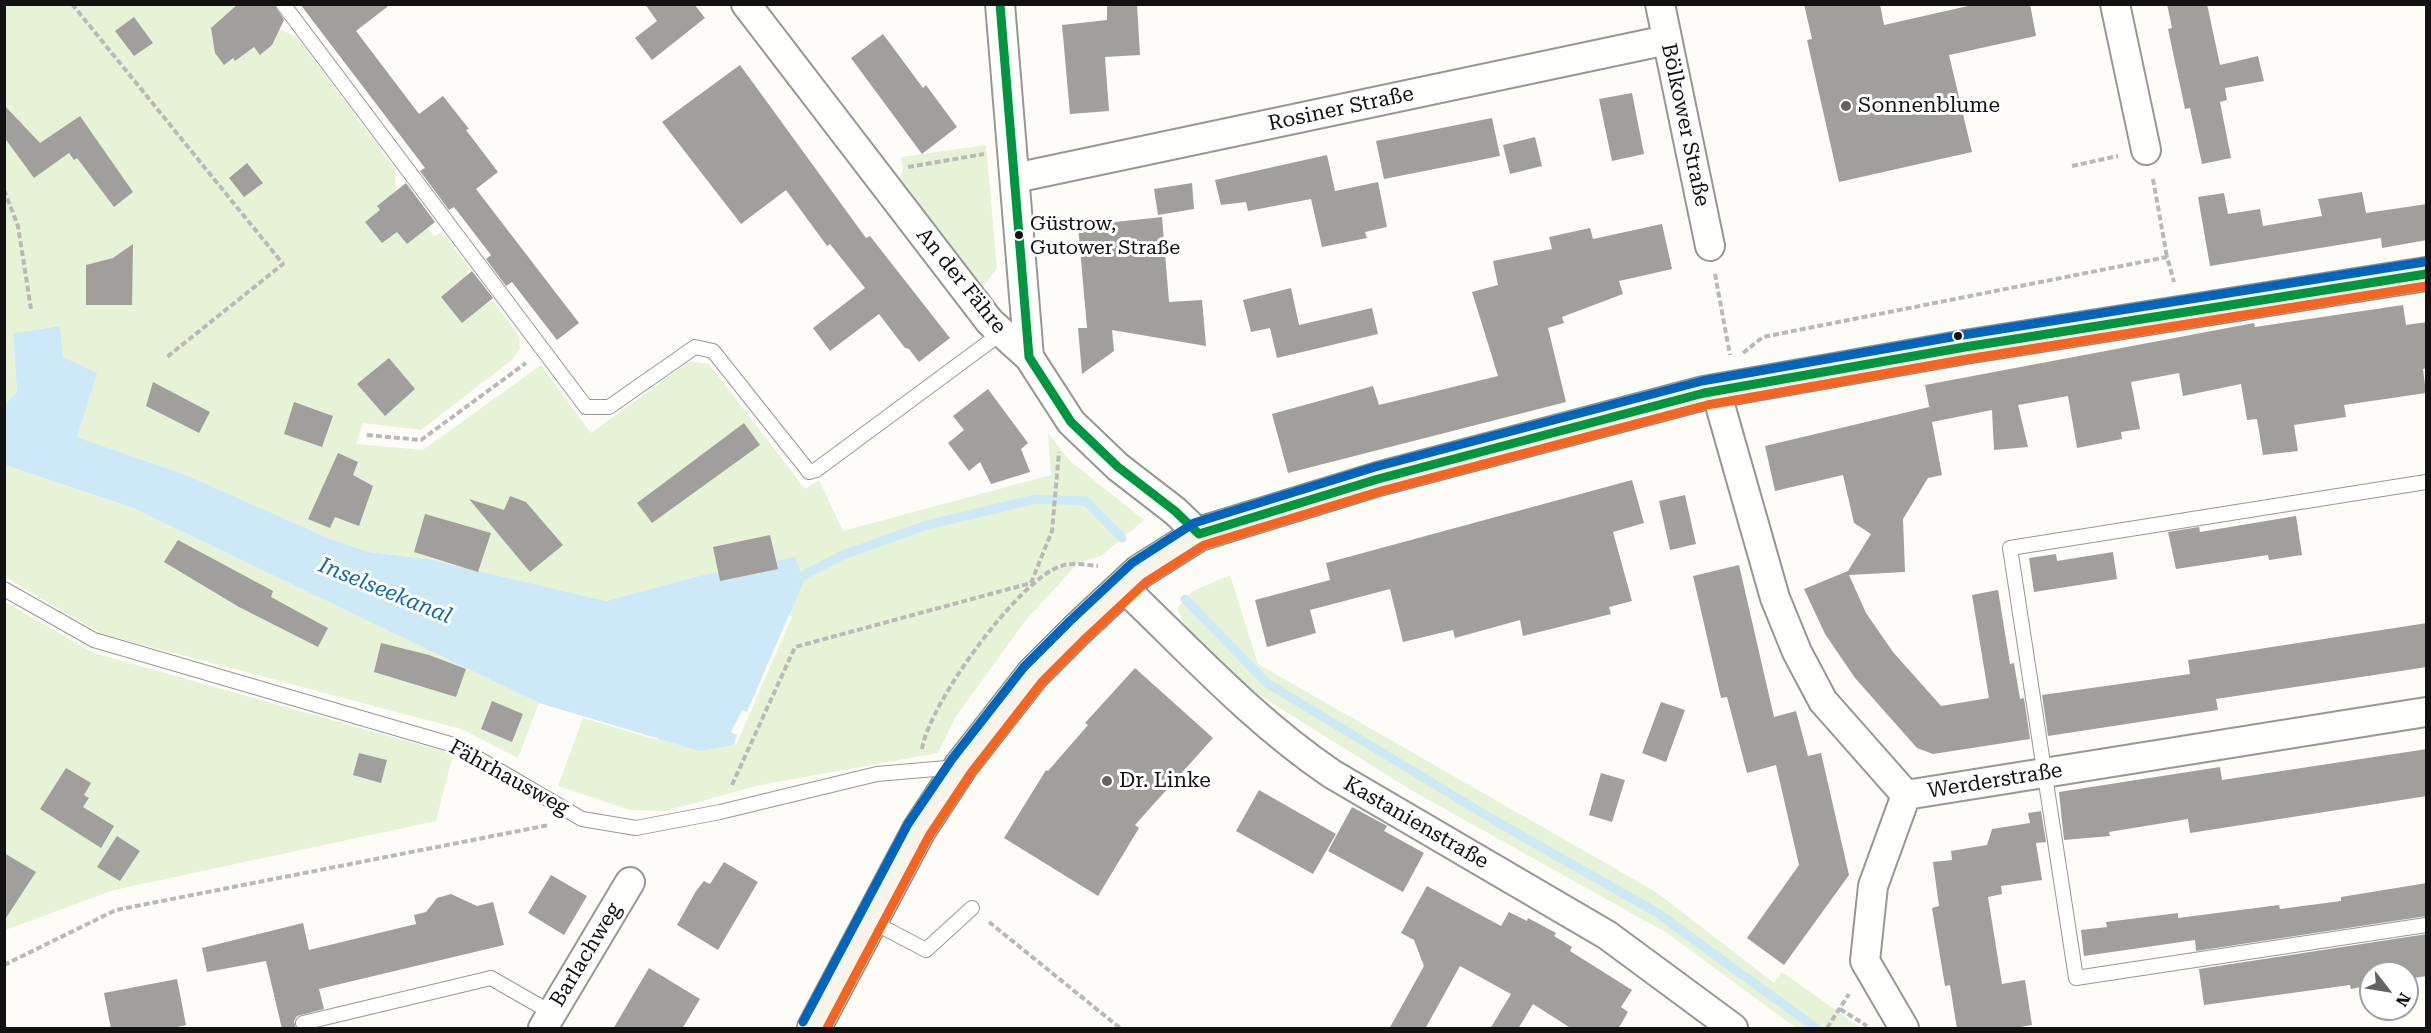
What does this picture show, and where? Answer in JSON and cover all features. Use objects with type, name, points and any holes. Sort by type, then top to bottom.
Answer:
[{"type":"main road","points":[[814,1029],[919,830],[961,766],[1033,674],[1123,587],[1158,558],[1199,534],[1378,479],[1716,391],[1965,347],[2427,274]]},
{"type":"street","name":"An der Fähre","points":[[746,4],[1000,334],[1029,357],[1071,422],[1118,467],[1175,511],[1199,534]]},
{"type":"street","points":[[1000,4],[1029,357]]},
{"type":"street","name":"Bölkower Straße","points":[[1660,4],[1710,246]]},
{"type":"street","points":[[2115,4],[2146,150]]},
{"type":"street","name":"Rosiner Straße","points":[[1015,178],[1667,40]]},
{"type":"street","name":"Werderstraße","points":[[1716,391],[1775,598],[1797,652],[1823,702],[1906,795],[2427,712]]},
{"type":"street","name":"Kastanienstraße","points":[[1123,587],[1257,717],[1299,752],[1332,774],[1607,935],[1733,1029]]},
{"type":"street","points":[[1904,1029],[1865,961],[1873,886],[1906,795]]},
{"type":"street","name":"Barlachweg","points":[[547,1021],[630,882]]},
{"type":"lane","points":[[283,4],[586,407],[609,406],[695,347],[713,351],[809,472],[816,470],[1000,334]]},
{"type":"lane","points":[[2427,482],[2010,548],[2076,978],[2427,925]]},
{"type":"lane","name":"Fährhausweg","points":[[4,589],[94,640],[457,746],[582,819],[636,828],[720,812],[877,774],[918,772],[961,766]]},
{"type":"lane","points":[[871,921],[926,950],[972,908]]},
{"type":"lane","points":[[303,1023],[491,978],[547,1021]]},
{"type":"path","points":[[72,4],[283,264],[167,357]]},
{"type":"path","points":[[875,172],[993,153]]},
{"type":"path","points":[[2152,178],[2168,257]]},
{"type":"path","points":[[4,190],[18,226],[31,309]]},
{"type":"path","points":[[1710,246],[1731,362]]},
{"type":"path","points":[[367,435],[421,440],[543,350]]},
{"type":"path","points":[[918,772],[923,744],[953,680],[1031,583],[1052,531],[1057,469]]},
{"type":"path","points":[[720,812],[795,647],[1031,583],[1062,565],[1102,566],[1123,587]]},
{"type":"path","points":[[4,965],[116,910],[582,819]]},
{"type":"path","points":[[972,908],[1120,1029]]},
{"type":"path","points":[[1827,1029],[1847,998]]},
{"type":"path","points":[[1840,1008],[1870,1029]]},
{"type":"green space","points":[[5,5],[259,5],[278,29],[296,36],[395,169],[396,189],[434,236],[442,232],[469,268],[465,279],[486,305],[493,301],[519,336],[520,348],[513,359],[421,430],[363,423],[356,444],[423,450],[541,365],[591,433],[690,361],[709,364],[805,489],[819,480],[843,531],[1051,475],[1048,433],[1070,461],[1144,520],[1101,556],[1078,563],[1025,621],[955,718],[938,753],[760,785],[665,811],[630,810],[558,786],[583,718],[657,740],[699,576],[606,601],[428,559],[369,552],[328,538],[186,475],[77,437],[96,373],[63,357],[60,326],[13,333],[17,393],[5,404]]},
{"type":"green space","points":[[986,145],[997,268],[982,288],[899,181],[903,169],[901,157]]},
{"type":"green space","points":[[5,465],[133,508],[539,703],[518,758],[461,729],[102,634],[5,577]]},
{"type":"green space","points":[[1230,575],[1258,664],[1656,892],[1774,983],[1782,972],[1861,1028],[1796,1028],[1667,933],[1411,790],[1256,693],[1188,632],[1177,608],[1193,591]]},
{"type":"green space","points":[[5,602],[94,653],[453,754],[436,821],[114,890],[5,930]]},
{"type":"water","name":"Inselseekanal","points":[[60,326],[63,357],[97,373],[77,437],[186,475],[328,538],[369,552],[428,559],[606,601],[699,576],[795,557],[804,581],[733,745],[700,751],[539,703],[133,508],[5,465],[5,404],[17,392],[13,333]]},
{"type":"pier","points":[[789,615],[792,617],[736,745],[734,743],[737,735],[731,732],[742,710],[747,712]]},
{"type":"building","points":[[238,4],[274,4],[284,20],[272,45],[260,55],[254,47],[235,61],[233,58],[224,65],[215,53],[211,28]]},
{"type":"building","points":[[300,4],[391,4],[356,31],[419,114],[443,96],[469,129],[466,130],[498,172],[476,189],[579,323],[557,340],[512,282],[506,286],[486,259],[491,255],[454,207],[449,210],[420,171],[425,168]]},
{"type":"building","points":[[645,4],[694,4],[705,18],[652,60],[635,38],[657,21]]},
{"type":"building","points":[[1107,4],[1137,4],[1140,55],[1105,57],[1109,111],[1070,114],[1062,25],[1107,20]]},
{"type":"building","name":"Sonnenblume","points":[[1804,4],[1880,4],[1884,25],[1977,4],[2030,4],[2036,36],[1949,55],[1972,152],[1839,182],[1807,40],[1812,39]]},
{"type":"building","points":[[2167,4],[2207,4],[2220,65],[2258,56],[2264,81],[2225,88],[2227,100],[2220,102],[2231,158],[2202,164],[2190,108],[2185,109],[2168,29],[2172,28]]},
{"type":"building","points":[[134,17],[153,43],[134,56],[115,31]]},
{"type":"building","points":[[883,34],[923,88],[926,85],[957,127],[922,154],[851,58]]},
{"type":"building","points":[[740,65],[866,238],[870,236],[950,338],[919,362],[879,314],[830,351],[813,328],[865,288],[830,244],[827,246],[786,190],[741,224],[662,122]]},
{"type":"building","points":[[1632,93],[1644,154],[1612,161],[1599,99]]},
{"type":"building","points":[[4,105],[40,143],[80,116],[133,192],[114,207],[77,158],[74,160],[69,153],[34,178],[4,137]]},
{"type":"building","points":[[1492,118],[1500,156],[1384,179],[1376,141]]},
{"type":"building","points":[[1535,137],[1542,166],[1510,174],[1503,145]]},
{"type":"building","points":[[1327,155],[1335,191],[1378,182],[1387,227],[1365,232],[1367,238],[1322,247],[1311,199],[1248,211],[1246,202],[1221,205],[1215,180]]},
{"type":"building","points":[[247,163],[263,183],[244,197],[229,178]]},
{"type":"building","points":[[406,183],[435,222],[407,244],[397,232],[382,243],[365,222],[380,210],[377,206]]},
{"type":"building","points":[[1192,183],[1194,209],[1158,215],[1154,189]]},
{"type":"building","points":[[2362,192],[2366,213],[2427,204],[2427,240],[2382,248],[2381,238],[2210,266],[2198,197],[2224,193],[2228,214],[2260,209],[2263,226],[2322,216],[2318,199]]},
{"type":"building","points":[[1162,217],[1169,302],[1202,300],[1206,346],[1112,330],[1114,351],[1082,374],[1078,328],[1087,328],[1078,226]]},
{"type":"building","points":[[1662,224],[1672,269],[1619,281],[1623,294],[1562,317],[1564,323],[1548,328],[1566,402],[1288,473],[1272,414],[1373,386],[1379,405],[1498,376],[1472,292],[1498,285],[1493,261],[1552,249],[1549,237],[1590,228],[1593,239]]},
{"type":"building","points":[[133,244],[132,305],[86,305],[86,265],[113,258]]},
{"type":"building","points":[[472,271],[493,298],[462,323],[441,297]]},
{"type":"building","points":[[1291,288],[1299,325],[1372,308],[1378,334],[1277,358],[1270,328],[1251,332],[1243,300]]},
{"type":"building","points":[[2403,305],[2406,325],[2427,322],[2427,368],[2423,369],[2426,393],[2344,405],[2346,417],[2294,425],[2298,451],[2263,455],[2257,419],[2247,420],[2241,384],[2183,396],[2179,373],[2131,382],[2140,429],[2121,432],[2122,439],[2077,448],[2068,396],[2018,405],[2028,447],[1994,450],[1992,410],[1932,422],[1942,475],[1928,478],[1903,519],[1905,572],[1849,575],[1866,613],[1893,652],[1941,706],[1989,698],[1972,595],[1998,590],[2010,664],[2014,663],[2020,699],[2024,698],[2030,739],[1933,754],[1917,748],[1855,678],[1825,634],[1804,589],[1848,571],[1871,534],[1854,523],[1843,475],[1775,491],[1765,446],[1929,407],[1930,411],[1925,385],[2254,323],[2255,327]]},
{"type":"building","points":[[389,358],[415,389],[385,416],[357,384]]},
{"type":"building","points":[[153,382],[210,412],[199,433],[146,406]]},
{"type":"building","points":[[988,389],[1028,443],[1021,449],[1030,472],[991,484],[980,462],[969,471],[948,443],[964,430],[953,416]]},
{"type":"building","points":[[294,402],[333,416],[322,447],[284,434]]},
{"type":"building","points":[[744,423],[760,445],[652,523],[637,503]]},
{"type":"building","points":[[338,453],[358,462],[353,475],[373,486],[359,526],[335,517],[330,528],[308,519]]},
{"type":"building","points":[[1632,480],[1644,523],[1613,532],[1632,601],[1609,607],[1611,614],[1523,636],[1520,620],[1455,638],[1453,630],[1403,642],[1390,589],[1310,610],[1316,633],[1267,647],[1255,600],[1330,580],[1326,563]]},
{"type":"building","points":[[1685,495],[1696,544],[1670,550],[1659,501]]},
{"type":"building","points":[[510,496],[526,502],[563,545],[530,572],[469,499],[504,510]]},
{"type":"building","points":[[425,514],[491,533],[478,572],[414,552]]},
{"type":"building","points":[[2296,516],[2302,555],[2269,560],[2268,555],[2176,569],[2168,532],[2199,527],[2200,532]]},
{"type":"building","points":[[770,535],[778,569],[720,581],[713,547]]},
{"type":"building","points":[[178,540],[273,591],[271,597],[328,628],[318,647],[239,607],[164,562]]},
{"type":"building","points":[[2113,552],[2117,579],[2034,592],[2029,558],[2056,554],[2057,561]]},
{"type":"building","points":[[1739,565],[1774,717],[1796,711],[1808,756],[1821,753],[1849,875],[1784,965],[1747,938],[1799,865],[1776,765],[1747,773],[1727,697],[1721,698],[1693,576]]},
{"type":"building","points":[[2427,623],[2427,667],[2216,699],[2218,710],[2048,736],[2042,695],[2190,674],[2188,660]]},
{"type":"building","points":[[381,643],[429,655],[466,669],[456,697],[374,672]]},
{"type":"building","name":"Dr. Linke","points":[[1135,668],[1213,738],[1135,825],[1139,828],[1098,896],[1004,838],[1046,770],[1048,771],[1088,725],[1085,723]]},
{"type":"building","points":[[492,701],[523,714],[512,742],[481,729]]},
{"type":"building","points":[[1661,702],[1685,710],[1666,762],[1642,753]]},
{"type":"building","points":[[2427,749],[2427,796],[2190,833],[2188,819],[2109,832],[2110,836],[2064,840],[2059,792],[2220,767],[2222,780]]},
{"type":"building","points":[[359,753],[387,760],[381,783],[353,775]]},
{"type":"building","points":[[66,768],[91,783],[84,795],[89,798],[83,807],[114,826],[101,848],[40,809]]},
{"type":"building","points":[[1601,773],[1625,780],[1612,822],[1589,815]]},
{"type":"building","points":[[1259,790],[1336,834],[1313,874],[1236,831]]},
{"type":"building","points":[[1352,807],[1387,826],[1384,831],[1424,853],[1403,892],[1328,851]]},
{"type":"building","points":[[2041,811],[2046,842],[2036,843],[2042,880],[2001,886],[2002,894],[1988,897],[2002,984],[2025,980],[2032,1025],[2008,1029],[1957,1029],[1950,985],[1945,986],[1932,908],[1939,906],[1933,862],[1952,860],[1951,851],[1987,845],[1992,829],[2030,823],[2028,813]]},
{"type":"building","points":[[117,836],[140,851],[120,881],[97,867]]},
{"type":"building","points":[[4,853],[36,872],[4,921]]},
{"type":"building","points":[[724,862],[758,882],[718,950],[677,925],[696,891],[704,881],[710,884]]},
{"type":"building","points":[[551,875],[587,896],[564,935],[528,913]]},
{"type":"building","points":[[2427,883],[2427,916],[2196,951],[2195,940],[2084,956],[2081,930],[2107,927],[2106,922],[2178,913],[2178,918],[2279,905],[2280,909],[2341,901],[2341,897]]},
{"type":"building","points":[[1427,886],[1501,926],[1509,912],[1527,921],[1528,918],[1556,933],[1554,936],[1572,947],[1570,951],[1632,990],[1621,1007],[1628,1012],[1618,1029],[1572,1029],[1533,1004],[1518,1029],[1490,1029],[1511,994],[1460,966],[1425,1029],[1389,1029],[1424,966],[1414,940],[1401,933]]},
{"type":"building","points":[[451,894],[477,906],[493,902],[504,945],[319,989],[324,1009],[297,1016],[294,1021],[296,1029],[282,1029],[266,961],[207,972],[202,948],[303,923],[309,950],[416,924],[414,915],[426,912],[437,898]]},
{"type":"building","points":[[2427,934],[2427,976],[2419,977],[2419,961],[2359,961],[2359,987],[2351,989],[2350,985],[2204,1005],[2199,969]]},
{"type":"building","points":[[649,968],[700,999],[682,1029],[613,1029]]},
{"type":"building","points":[[177,979],[186,1025],[168,1029],[111,1029],[104,993]]},
{"type":"waterway","points":[[802,576],[843,555],[927,525],[1036,499],[1086,501],[1122,538]]},
{"type":"waterway","points":[[1185,599],[1267,683],[1492,819],[1656,912],[1816,1028]]},
{"type":"transit line","points":[[1000,4],[1029,357],[1071,422],[1118,467],[1175,511],[1199,534]]},
{"type":"transit line","points":[[803,1022],[908,824],[952,759],[1024,667],[1132,563],[1194,523],[1375,467],[1702,381],[1963,335],[2424,262]]},
{"type":"transit line","points":[[1199,534],[1378,479],[1704,393],[1965,347],[2426,274]]},
{"type":"transit line","points":[[827,1028],[929,836],[971,773],[1042,682],[1146,582],[1204,545],[1381,491],[1707,405],[1967,359],[2426,286]]},
{"type":"place","name":"Sonnenblume","points":[[1846,106]]},
{"type":"place","name":"Güstrow, Gutower Straße","points":[[1019,235]]},
{"type":"place","name":"Dr. Linke","points":[[1107,781]]}]
